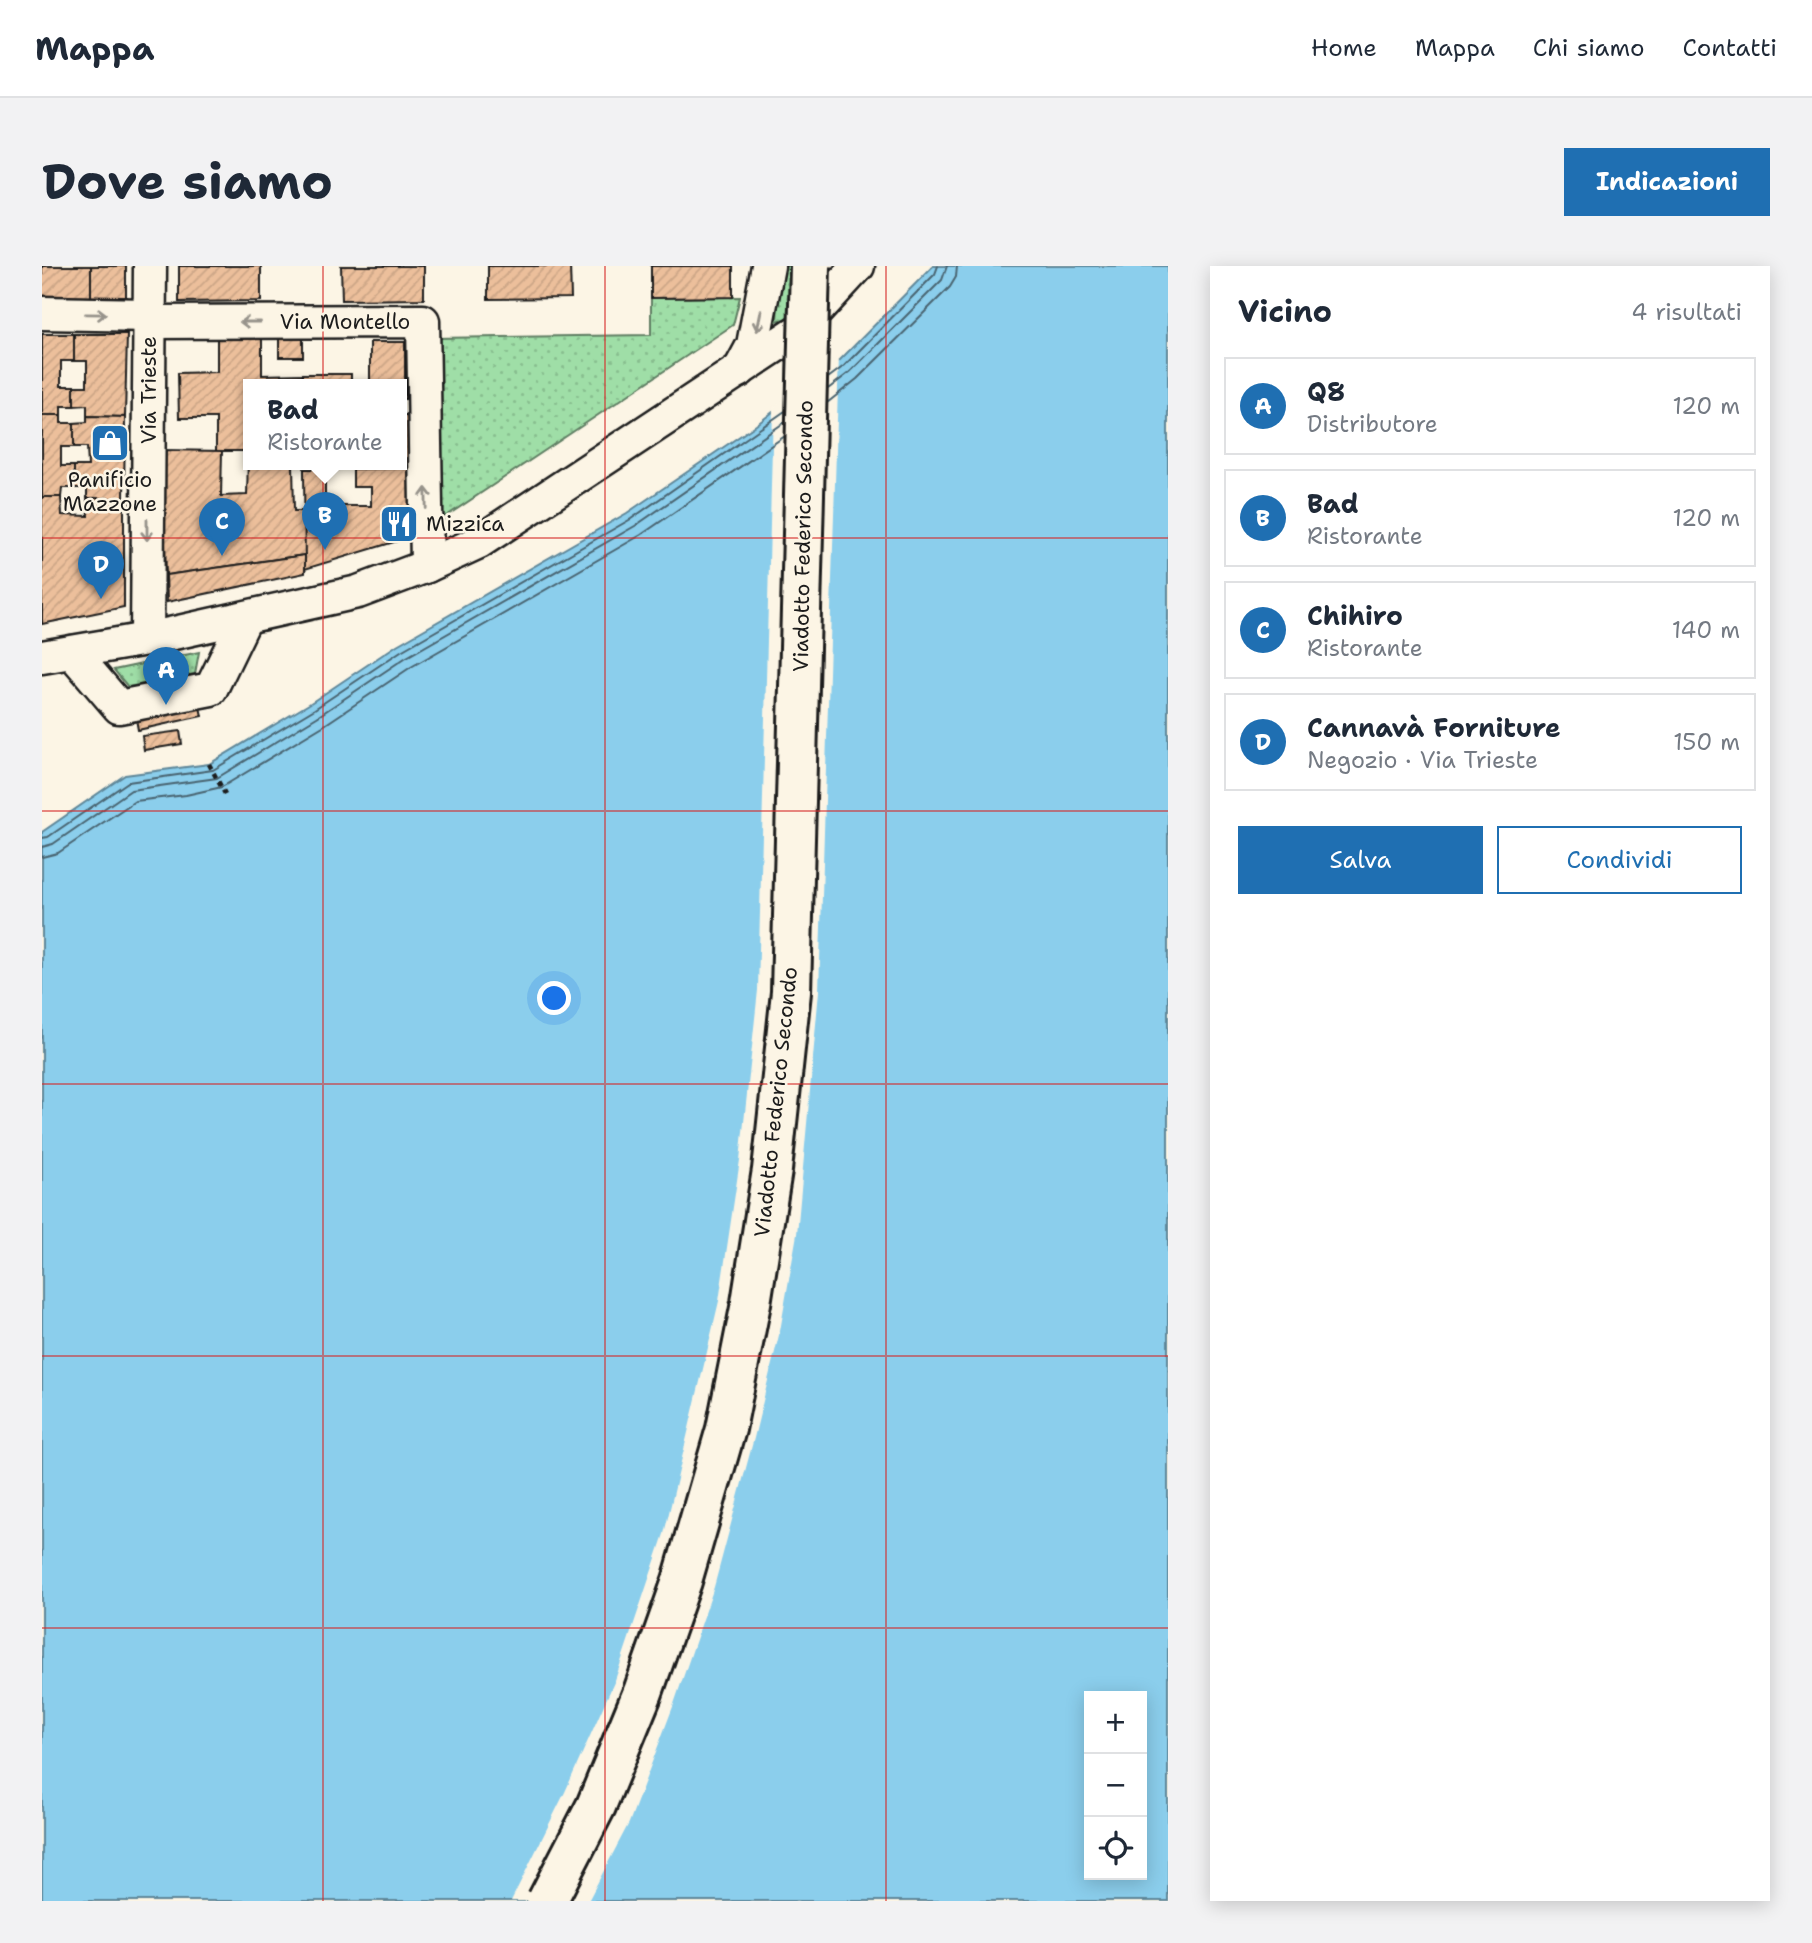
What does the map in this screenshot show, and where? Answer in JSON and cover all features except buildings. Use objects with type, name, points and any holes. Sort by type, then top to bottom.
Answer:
[{"type":"main road","name":"Viadotto Federico Secondo","points":[[547,1901],[601,1793],[643,1692],[669,1618],[726,1429],[751,1303],[772,1170],[791,992],[810,266]]},
{"type":"street","name":"Via Trieste","points":[[147,639],[150,266]]},
{"type":"street","points":[[738,372],[753,345],[768,266]]},
{"type":"street","points":[[798,331],[830,266]]},
{"type":"street","points":[[57,654],[245,619],[358,592],[427,566],[479,542],[798,331],[858,266]]},
{"type":"street","name":"Via Montello","points":[[42,313],[149,319],[423,321],[427,566]]},
{"type":"street","points":[[57,654],[120,707],[211,688],[245,619]]},
{"type":"path","points":[[209,764],[225,793]]},
{"type":"green space","points":[[780,266],[816,266],[795,316],[777,321]]},
{"type":"green space","points":[[740,297],[733,325],[436,523],[434,338],[651,335],[651,298]]},
{"type":"green space","points":[[199,652],[195,674],[128,687],[114,670]]},
{"type":"water","points":[[933,266],[1168,266],[1168,1901],[42,1901],[42,832],[125,775],[209,764],[309,704],[397,645],[627,513],[756,425],[839,361]]},
{"type":"pier","points":[[839,356],[819,991],[797,1234],[780,1331],[714,1587],[629,1823],[588,1901],[511,1901],[565,1792],[615,1680],[664,1534],[719,1301],[740,1160],[758,990],[773,408]]},
{"type":"place","name":"Panificio Mazzone","points":[[110,443]]},
{"type":"place","name":"Mizzica","points":[[399,524]]},
{"type":"place","name":"Bad","points":[[325,550]]},
{"type":"place","name":"Chihiro","points":[[222,556]]},
{"type":"place","name":"Cannavà Forniture","points":[[101,599]]},
{"type":"place","name":"Q8","points":[[166,705]]}]
